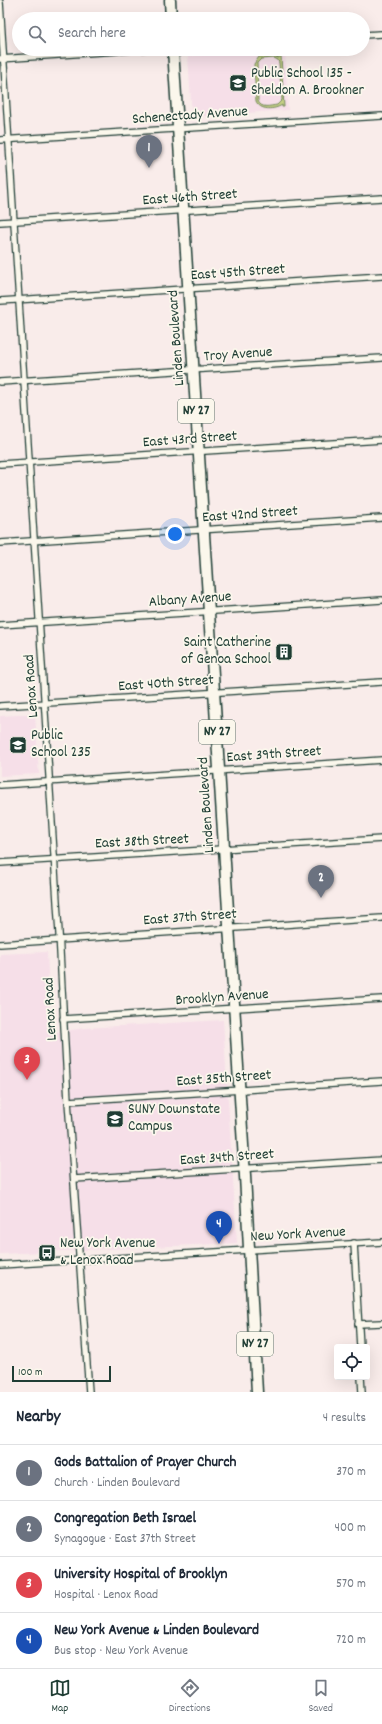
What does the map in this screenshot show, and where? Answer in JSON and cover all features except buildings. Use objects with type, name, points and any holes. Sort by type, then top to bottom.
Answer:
[{"type":"highway","points":[[170,0],[171,12]]},
{"type":"highway","name":"Linden Boulevard","points":[[173,56],[230,927],[250,1250],[257,1392]]},
{"type":"street","name":"Lenox Road","points":[[0,2],[2,59],[10,140],[60,939],[68,1101],[89,1392]]},
{"type":"street","points":[[370,35],[382,34]]},
{"type":"street","points":[[2,59],[45,56]]},
{"type":"street","name":"Schenectady Avenue","points":[[0,140],[382,116]]},
{"type":"street","name":"East 46th Street","points":[[0,222],[382,198]]},
{"type":"street","name":"East 45th Street","points":[[0,300],[382,276]]},
{"type":"street","name":"Troy Avenue","points":[[0,382],[382,358]]},
{"type":"street","name":"East 43rd Street","points":[[0,464],[382,440]]},
{"type":"street","name":"East 42nd Street","points":[[0,543],[382,518]]},
{"type":"street","name":"Albany Avenue","points":[[0,625],[382,600]]},
{"type":"street","name":"East 40th Street","points":[[0,706],[382,682]]},
{"type":"street","name":"East 39th Street","points":[[0,785],[382,760]]},
{"type":"street","name":"East 38th Street","points":[[0,863],[382,839]]},
{"type":"street","name":"East 37th Street","points":[[0,944],[230,927],[382,918]]},
{"type":"street","name":"Brooklyn Avenue","points":[[63,1019],[382,999]]},
{"type":"street","name":"East 35th Street","points":[[68,1101],[382,1081]]},
{"type":"street","name":"East 34th Street","points":[[74,1179],[382,1160]]},
{"type":"street","name":"New York Avenue","points":[[0,1265],[382,1242]]},
{"type":"street","points":[[354,1243],[360,1344]]},
{"type":"street","points":[[358,1324],[382,1323]]},
{"type":"street","points":[[361,1380],[362,1392]]},
{"type":"shaded area","name":"Public School 135 - Sheldon A. Brookner","points":[[188,56],[285,56],[288,110],[192,117]]},
{"type":"shaded area","name":"Public School 235","points":[[35,714],[39,774],[0,776],[0,716]]},
{"type":"shaded area","name":"SUNY Downstate Campus","points":[[47,952],[51,1033],[85,1028],[223,1020],[237,1243],[0,1254],[0,954]]},
{"type":"green space","points":[[273,56],[279,58],[279,56],[281,56],[284,107],[282,107],[282,105],[268,109],[261,107],[256,101],[254,64],[259,57]],"holes":[[[274,58],[278,60],[282,100],[277,105],[263,106],[259,104],[258,101],[257,63],[261,59]]]},
{"type":"place","name":"Public School 135 - Sheldon A. Brookner","points":[[238,83]]},
{"type":"place","name":"Gods Battalion of Prayer Church","points":[[149,168]]},
{"type":"place","name":"Saint Catherine of Genoa School","points":[[284,652]]},
{"type":"place","name":"Public School 235","points":[[18,745]]},
{"type":"place","name":"Congregation Beth Israel","points":[[321,898]]},
{"type":"place","name":"University Hospital of Brooklyn","points":[[27,1080]]},
{"type":"place","name":"SUNY Downstate Campus","points":[[115,1119]]},
{"type":"place","name":"New York Avenue & Linden Boulevard","points":[[219,1244]]},
{"type":"place","name":"New York Avenue & Lenox Road","points":[[47,1253]]}]
